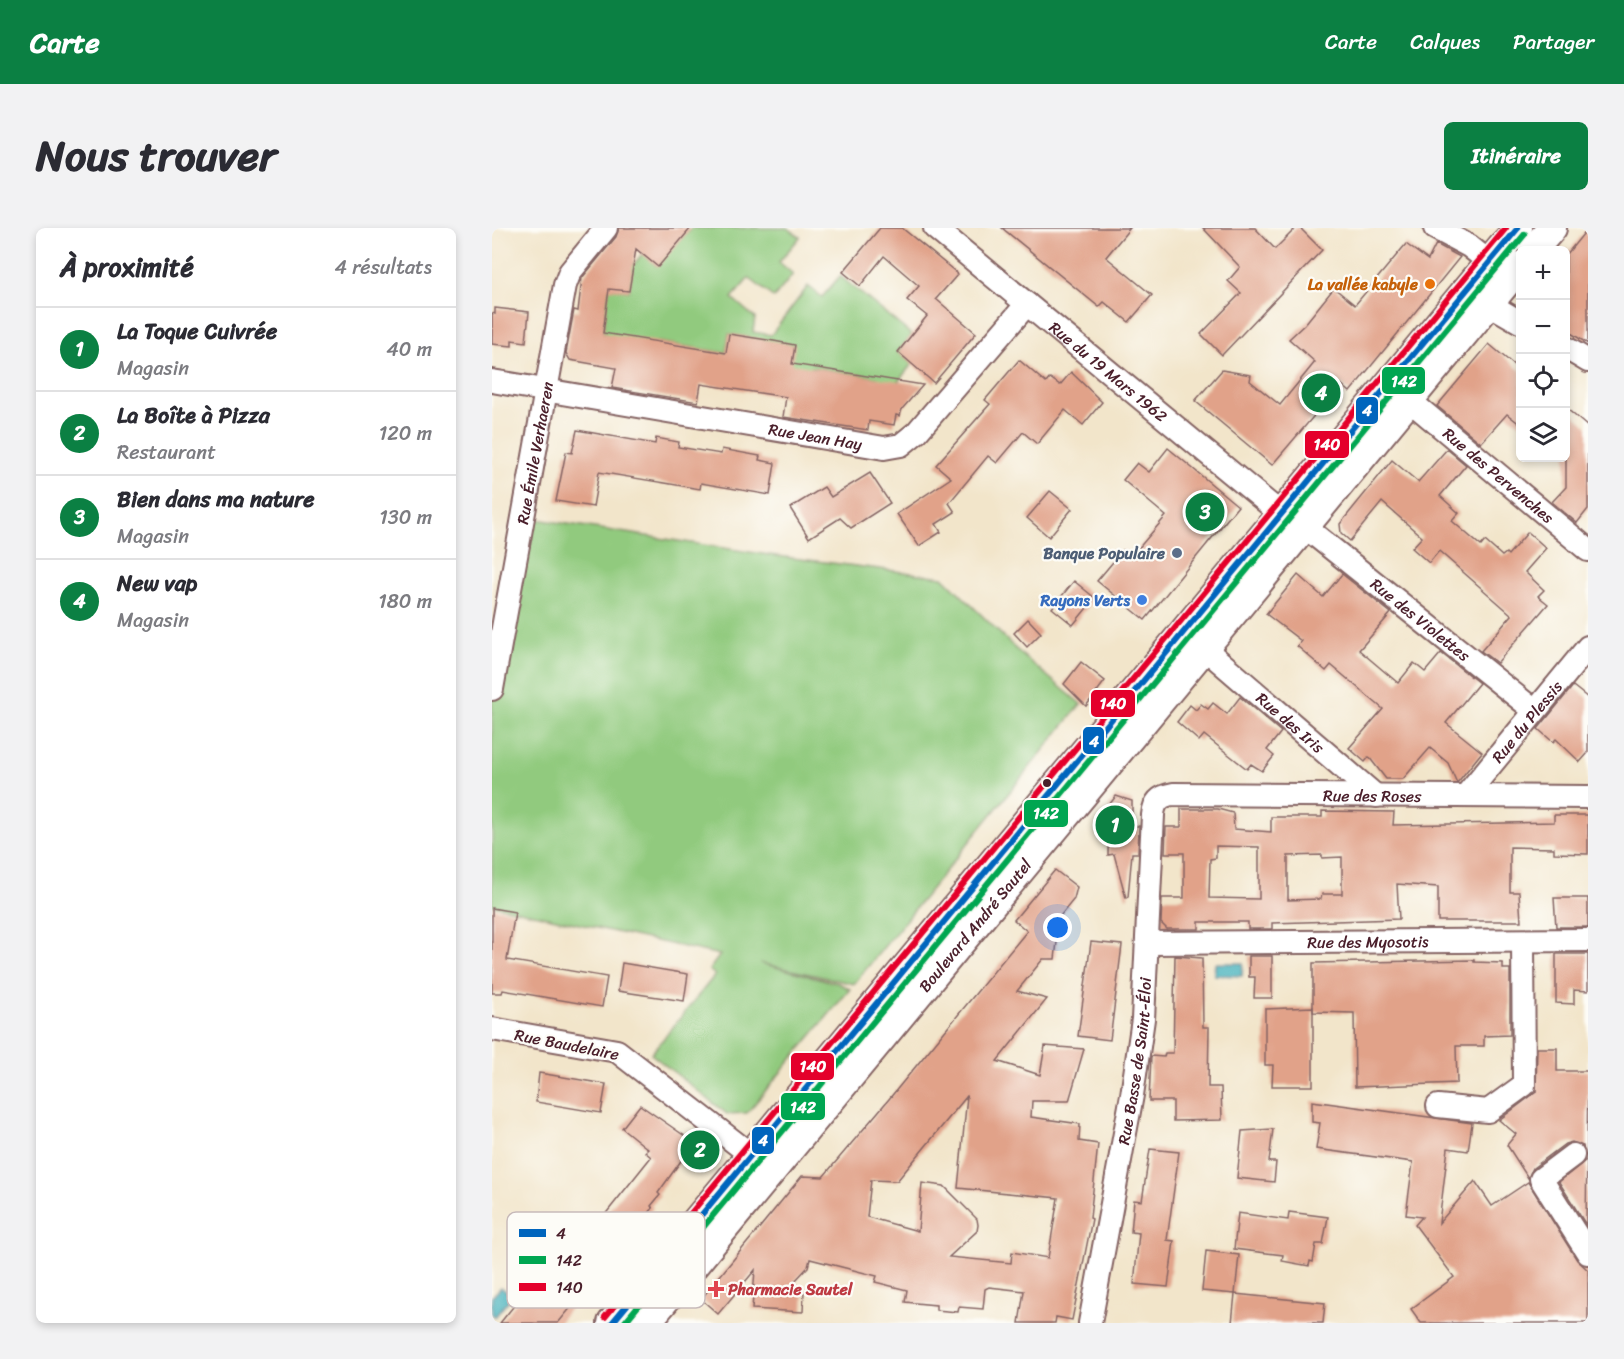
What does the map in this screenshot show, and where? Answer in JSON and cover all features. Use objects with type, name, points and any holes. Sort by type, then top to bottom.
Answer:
[{"type":"main road","name":"Boulevard André Sautel","points":[[705,1252],[1204,648],[1293,521],[1489,262],[1518,228]]},
{"type":"main road","points":[[1536,246],[1552,228]]},
{"type":"main road","name":"Boulevard André Sautel","points":[[704,1212],[1293,521],[1409,400],[1516,272]]},
{"type":"main road","name":"Boulevard André Sautel","points":[[612,1323],[624,1308]]},
{"type":"main road","name":"Boulevard André Sautel","points":[[646,1323],[658,1308]]},
{"type":"street","name":"Rue Émile Verhaeren","points":[[492,689],[544,390],[570,272],[606,228]]},
{"type":"street","name":"Rue du 19 Mars 1962","points":[[935,228],[1293,521]]},
{"type":"street","points":[[1435,228],[1469,246],[1489,262]]},
{"type":"street","name":"Rue Jean Hay","points":[[492,381],[884,448],[901,444],[917,432],[1027,304]]},
{"type":"street","points":[[1489,304],[1516,319]]},
{"type":"street","points":[[1570,350],[1588,361]]},
{"type":"street","name":"Rue des Pervenches","points":[[1409,400],[1588,550]]},
{"type":"street","name":"Rue des Violettes","points":[[1293,521],[1535,711]]},
{"type":"street","name":"Rue des Iris","points":[[1204,648],[1376,796]]},
{"type":"street","name":"Rue du Plessis","points":[[1467,794],[1587,651]]},
{"type":"street","name":"Rue des Roses","points":[[1159,799],[1173,794],[1376,796],[1467,794],[1588,797]]},
{"type":"street","name":"Rue Basse de Saint-Éloi","points":[[1090,1323],[1132,1095],[1143,1018],[1153,815],[1154,807],[1159,799]]},
{"type":"street","name":"Rue des Myosotis","points":[[1148,943],[1588,940]]},
{"type":"street","points":[[1438,1106],[1488,1111],[1524,1085],[1523,941]]},
{"type":"street","name":"Rue Baudelaire","points":[[492,1029],[617,1051],[751,1155]]},
{"type":"street","points":[[1573,1155],[1541,1179],[1588,1253]]},
{"type":"green space","points":[[691,228],[788,228],[800,237],[779,262],[793,274],[774,298],[749,278],[732,298],[755,318],[753,332],[771,335],[808,286],[822,297],[840,276],[912,335],[898,352],[912,364],[892,389],[877,378],[812,367],[788,384],[794,345],[729,334],[726,353],[658,342],[654,363],[603,333],[609,288],[629,291],[632,271],[630,269],[642,254],[657,266]]},
{"type":"green space","points":[[523,517],[769,555],[943,577],[1021,654],[1081,704],[854,984],[760,963],[838,983],[850,989],[747,1113],[727,1114],[651,1054],[715,975],[709,970],[720,955],[492,905],[492,697]]},
{"type":"water","points":[[1215,963],[1243,963],[1242,976],[1214,975]]},
{"type":"water","points":[[501,1287],[507,1292],[507,1302],[495,1317],[492,1314],[492,1297]]},
{"type":"building","points":[[619,228],[691,228],[658,267],[636,249],[629,291],[609,289],[603,333],[726,353],[729,334],[774,341],[795,345],[792,364],[923,385],[902,409],[900,416],[896,415],[894,425],[869,421],[868,430],[783,417],[786,397],[701,384],[698,402],[612,388],[616,368],[570,360],[566,353],[574,310],[578,311],[582,278],[616,237]]},
{"type":"building","points":[[880,228],[902,228],[958,274],[936,299],[976,333],[934,383],[898,352],[927,316],[907,300],[919,286],[884,256],[860,286],[843,272]]},
{"type":"building","points":[[1002,228],[1130,228],[1106,257],[1152,295],[1129,322],[1104,302],[1099,307]]},
{"type":"building","points":[[1203,228],[1255,228],[1275,249],[1296,228],[1300,228],[1322,250],[1222,355],[1201,334],[1241,293],[1228,281],[1240,267]]},
{"type":"building","points":[[1588,228],[1588,344],[1570,333],[1570,250]]},
{"type":"building","points":[[1406,244],[1428,260],[1436,244],[1460,257],[1350,392],[1341,384],[1272,465],[1195,401],[1222,370],[1251,375],[1250,381],[1280,405],[1315,362],[1289,339],[1305,324],[1334,288],[1355,305]]},
{"type":"building","points":[[495,308],[529,312],[526,342],[512,340],[512,346],[492,344],[492,313],[495,314]]},
{"type":"building","points":[[1489,344],[1516,367],[1516,421],[1507,414],[1481,443],[1437,406]]},
{"type":"building","points":[[1019,360],[1046,383],[1050,378],[1060,385],[1071,372],[1102,402],[1083,425],[1065,410],[1037,444],[1023,432],[997,463],[988,456],[949,503],[955,512],[936,524],[941,532],[919,546],[897,514],[951,478],[936,465],[990,404],[985,400]]},
{"type":"building","points":[[1570,411],[1588,427],[1588,509],[1577,523],[1552,502],[1566,487],[1566,462],[1570,462]]},
{"type":"building","points":[[577,430],[655,444],[656,438],[679,442],[678,447],[721,454],[722,449],[760,456],[759,460],[775,463],[770,495],[701,483],[700,489],[599,472],[593,507],[556,501],[566,452],[572,453]]},
{"type":"building","points":[[1168,448],[1238,506],[1145,620],[1097,581],[1123,550],[1131,557],[1166,516],[1123,480],[1137,463],[1149,472]]},
{"type":"building","points":[[1447,449],[1466,465],[1440,496],[1459,513],[1452,521],[1481,546],[1485,541],[1502,556],[1506,553],[1508,555],[1528,532],[1546,548],[1525,572],[1544,590],[1538,596],[1548,604],[1497,663],[1481,651],[1512,615],[1439,551],[1429,563],[1412,548],[1422,537],[1382,502],[1350,541],[1341,533],[1340,524],[1392,460],[1418,482]]},
{"type":"building","points":[[870,473],[890,503],[851,528],[840,518],[809,538],[790,508],[824,487],[831,497]]},
{"type":"building","points":[[1050,491],[1072,509],[1049,537],[1027,518]]},
{"type":"building","points":[[1342,574],[1391,613],[1359,650],[1398,683],[1414,663],[1425,672],[1441,653],[1479,683],[1446,723],[1482,752],[1457,783],[1448,763],[1430,748],[1403,779],[1386,779],[1369,757],[1365,762],[1349,748],[1383,709],[1331,665],[1326,671],[1297,646],[1301,641],[1266,614],[1298,575],[1323,597]]},
{"type":"building","points":[[1074,581],[1095,598],[1073,625],[1052,608]]},
{"type":"building","points":[[1028,619],[1041,633],[1027,647],[1014,633]]},
{"type":"building","points":[[1081,662],[1105,681],[1086,706],[1064,684]]},
{"type":"building","points":[[1573,686],[1588,698],[1588,753],[1580,762],[1556,739],[1553,742],[1538,729]]},
{"type":"building","points":[[1240,697],[1281,732],[1267,750],[1274,756],[1262,771],[1251,764],[1247,769],[1204,735],[1199,741],[1177,722],[1190,705],[1196,710],[1201,704],[1208,709],[1213,703],[1227,714]]},
{"type":"building","points":[[1116,796],[1132,801],[1132,826],[1139,826],[1138,853],[1132,853],[1128,897],[1126,898],[1114,854],[1108,855],[1109,805]]},
{"type":"building","points":[[1181,809],[1218,809],[1233,813],[1234,829],[1271,832],[1271,817],[1322,817],[1322,811],[1394,812],[1393,825],[1554,822],[1554,815],[1588,815],[1588,854],[1554,853],[1554,848],[1510,847],[1510,892],[1519,892],[1521,921],[1438,921],[1438,887],[1397,884],[1399,919],[1272,923],[1272,929],[1248,929],[1248,922],[1199,922],[1199,929],[1167,929],[1161,923],[1162,898],[1184,898],[1184,853],[1165,853],[1166,827],[1181,827]],"holes":[[[1216,846],[1259,847],[1259,899],[1209,898],[1210,859],[1216,858]],[[1322,855],[1322,858],[1342,857],[1342,894],[1322,894],[1321,899],[1288,900],[1288,856]]]},
{"type":"building","points":[[1055,870],[1077,887],[1074,899],[1060,916],[1055,959],[1043,959],[1017,991],[1047,999],[997,1061],[1040,1075],[1045,1046],[1084,1049],[1069,1101],[1032,1101],[1031,1117],[1080,1124],[1079,1141],[1098,1144],[1090,1218],[1092,1219],[1072,1320],[1056,1317],[1055,1323],[1019,1323],[1024,1291],[989,1287],[985,1289],[983,1309],[959,1307],[958,1312],[936,1310],[936,1305],[905,1302],[907,1290],[875,1282],[877,1276],[810,1259],[808,1267],[794,1282],[804,1291],[803,1312],[752,1309],[755,1270],[718,1314],[705,1303],[705,1294],[802,1176],[823,1177],[1027,931],[1014,920]],"holes":[[[967,1096],[958,1188],[1058,1198],[1048,1258],[1012,1252],[1011,1263],[949,1257],[977,1231],[978,1225],[977,1219],[944,1186],[922,1183],[918,1231],[867,1217],[871,1180],[897,1181]]]},
{"type":"building","points":[[1554,898],[1588,898],[1588,927],[1556,927]]},
{"type":"building","points":[[492,908],[515,912],[507,960],[607,977],[602,1007],[503,990],[502,993],[492,993]]},
{"type":"building","points":[[1091,942],[1122,945],[1110,1040],[1078,1036]]},
{"type":"building","points":[[1556,954],[1588,954],[1588,991],[1574,990],[1574,1004],[1556,1003]]},
{"type":"building","points":[[1175,956],[1202,958],[1203,1027],[1209,1027],[1208,1087],[1221,1087],[1222,1120],[1173,1121],[1173,1101],[1149,1101],[1151,1056],[1164,1057],[1165,1053],[1173,1053]]},
{"type":"building","points":[[1249,956],[1272,956],[1272,998],[1254,998],[1255,977],[1249,977]]},
{"type":"building","points":[[1474,960],[1474,962],[1503,963],[1503,969],[1510,969],[1510,1035],[1484,1036],[1484,1046],[1456,1046],[1457,1083],[1355,1087],[1354,1013],[1313,1012],[1313,963]]},
{"type":"building","points":[[622,963],[688,974],[684,1001],[618,991]]},
{"type":"building","points":[[1313,1007],[1313,1086],[1272,1086],[1273,1065],[1265,1065],[1265,1009]]},
{"type":"building","points":[[1537,1048],[1557,1048],[1557,1071],[1588,1071],[1586,1225],[1559,1182],[1585,1161],[1583,1146],[1572,1142],[1565,1144],[1533,1168],[1528,1178],[1507,1145],[1516,1134],[1499,1120],[1536,1092]]},
{"type":"building","points":[[539,1073],[606,1084],[601,1113],[536,1102]]},
{"type":"building","points":[[1312,1101],[1472,1123],[1468,1151],[1448,1148],[1439,1223],[1475,1181],[1492,1206],[1528,1182],[1577,1260],[1588,1270],[1588,1323],[1421,1323],[1411,1309],[1454,1277],[1415,1225],[1422,1217],[1406,1215],[1413,1162],[1316,1149],[1320,1123],[1312,1122]]},
{"type":"building","points":[[640,1105],[695,1143],[700,1135],[711,1143],[713,1153],[702,1170],[683,1158],[658,1193],[660,1195],[651,1206],[653,1208],[650,1212],[607,1212],[651,1157],[645,1152],[648,1149],[622,1128]]},
{"type":"building","points":[[1273,1129],[1269,1162],[1276,1162],[1274,1182],[1237,1178],[1242,1131]]},
{"type":"building","points":[[1150,1149],[1179,1152],[1167,1240],[1174,1241],[1168,1287],[1134,1284],[1139,1233],[1131,1232],[1134,1200],[1142,1201]]},
{"type":"building","points":[[1289,1212],[1328,1217],[1323,1244],[1316,1244],[1313,1262],[1310,1261],[1309,1266],[1282,1261],[1283,1255],[1234,1249],[1238,1213],[1288,1220]]},
{"type":"building","points":[[1206,1251],[1239,1255],[1235,1294],[1202,1291]]},
{"type":"building","points":[[1235,1294],[1325,1303],[1323,1323],[1232,1323]]},
{"type":"building","points":[[512,1308],[570,1308],[558,1323],[500,1323]]},
{"type":"transit line","name":"140","points":[[692,1212],[1506,228]]},
{"type":"transit line","name":"4","points":[[704,1212],[1518,228]]},
{"type":"transit line","name":"142","points":[[705,1225],[1525,234]]},
{"type":"transit line","name":"140","points":[[605,1317],[612,1308]]},
{"type":"transit line","name":"4","points":[[612,1323],[624,1308]]},
{"type":"transit line","name":"142","points":[[624,1323],[636,1308]]},
{"type":"place","name":"La vallée kabyle","points":[[1430,284]]},
{"type":"place","name":"New vap","points":[[1321,393]]},
{"type":"place","name":"Bien dans ma nature","points":[[1205,512]]},
{"type":"place","name":"Banque Populaire","points":[[1177,553]]},
{"type":"place","name":"Rayons Verts","points":[[1142,600]]},
{"type":"place","name":"La Toque Cuivrée","points":[[1115,825]]},
{"type":"place","name":"La Boîte à Pizza","points":[[700,1150]]},
{"type":"place","name":"Pharmacie Sautel","points":[[716,1289]]}]
